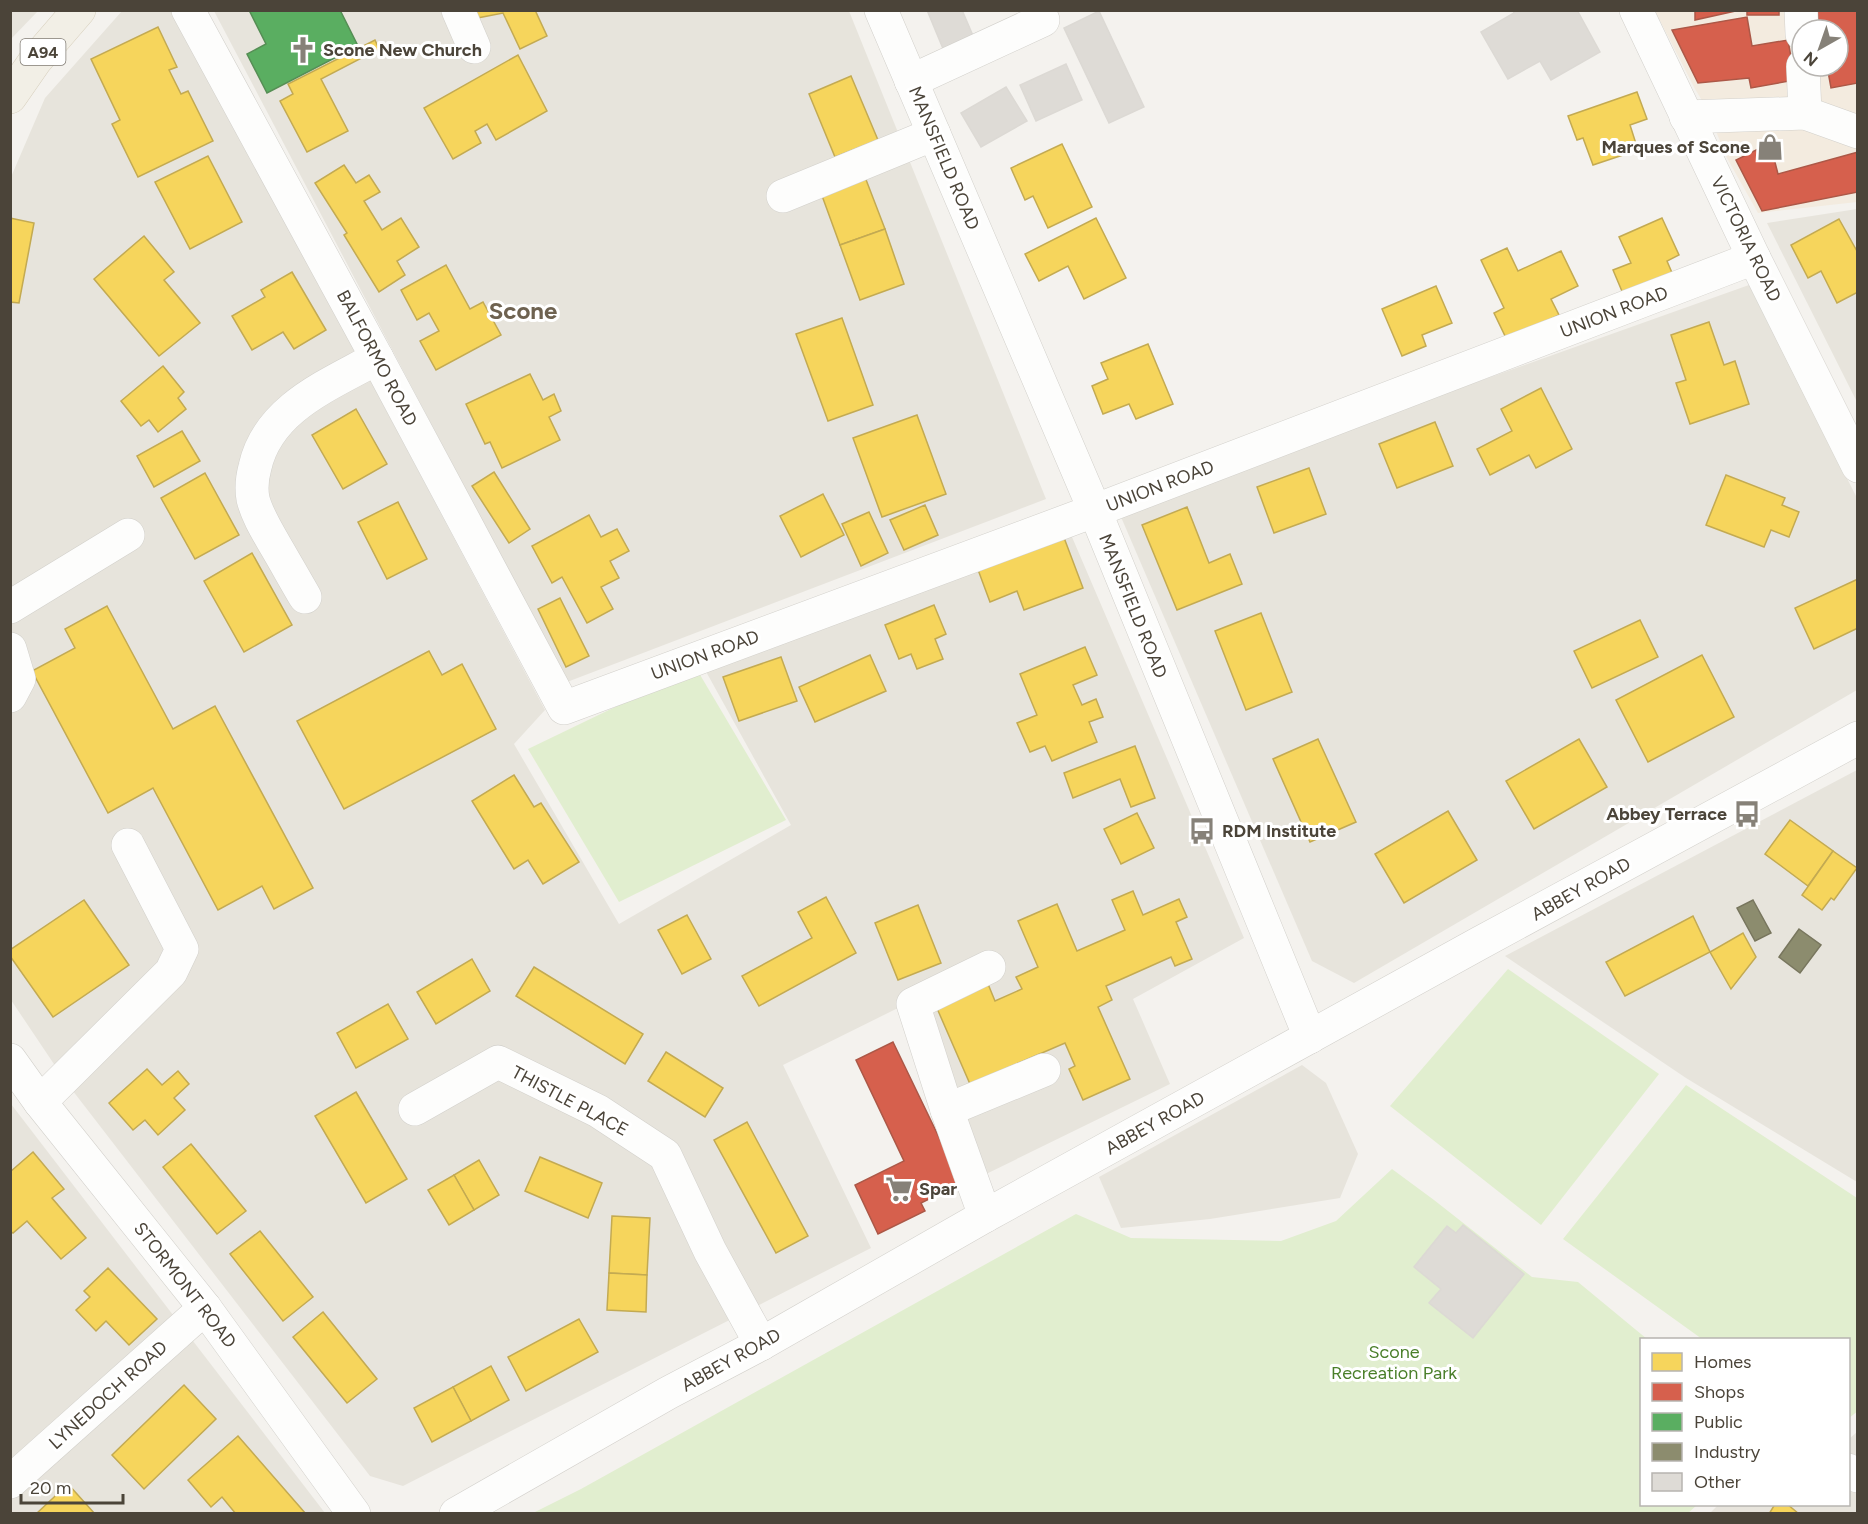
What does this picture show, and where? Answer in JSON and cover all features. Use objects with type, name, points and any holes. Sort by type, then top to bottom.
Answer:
[{"type":"main road","name":"A94","points":[[10,97],[35,61],[79,10]]},
{"type":"street","name":"BALFORMO ROAD","points":[[188,10],[564,708]]},
{"type":"street","points":[[458,10],[474,47]]},
{"type":"street","name":"MANSFIELD ROAD","points":[[881,10],[1095,511],[1310,1037]]},
{"type":"street","name":"VICTORIA ROAD","points":[[1636,10],[1754,258],[1857,466]]},
{"type":"street","points":[[911,81],[1043,20]]},
{"type":"street","points":[[1804,78],[1805,113]]},
{"type":"street","points":[[1686,117],[1805,113],[1857,132]]},
{"type":"street","points":[[783,196],[934,134]]},
{"type":"street","name":"UNION ROAD","points":[[564,708],[1095,511],[1754,258]]},
{"type":"street","points":[[305,597],[263,524],[253,501],[251,482],[258,453],[270,432],[284,415],[302,400],[377,358]]},
{"type":"street","points":[[10,607],[128,534]]},
{"type":"street","points":[[10,649],[19,679],[10,696]]},
{"type":"street","name":"ABBEY ROAD","points":[[456,1514],[985,1216],[1857,738]]},
{"type":"street","points":[[40,1102],[171,972],[182,949],[128,845]]},
{"type":"street","points":[[985,1216],[947,1110],[913,1004],[988,967]]},
{"type":"street","name":"STORMONT ROAD","points":[[10,1060],[40,1102],[206,1308],[354,1514]]},
{"type":"street","name":"THISTLE PLACE","points":[[415,1108],[498,1062],[598,1111],[665,1155],[710,1251],[761,1344]]},
{"type":"street","points":[[947,1110],[1044,1070]]},
{"type":"street","name":"LYNEDOCH ROAD","points":[[10,1482],[206,1308]]},
{"type":"shaded area","points":[[10,11],[38,11],[11,39]]},
{"type":"shaded area","points":[[122,11],[177,11],[237,129],[545,710],[514,744],[619,924],[791,825],[704,668],[1069,530],[1244,938],[1133,999],[1170,1084],[982,1176],[900,1007],[783,1065],[871,1248],[403,1486],[370,1476],[66,1082],[11,1000],[11,177],[45,98]]},
{"type":"shaded area","points":[[214,11],[849,11],[1046,499],[567,682]]},
{"type":"shaded area","points":[[1655,11],[1857,11],[1857,202],[1758,213],[1727,158],[1706,107]]},
{"type":"shaded area","points":[[1857,209],[1857,402],[1767,223]]},
{"type":"shaded area","points":[[1749,285],[1857,498],[1857,690],[1354,983],[1312,961],[1118,510]]},
{"type":"shaded area","points":[[1857,770],[1857,1182],[1686,1078],[1505,956]]},
{"type":"shaded area","points":[[1302,1065],[1326,1083],[1358,1154],[1340,1198],[1210,1219],[1121,1228],[1099,1177]]},
{"type":"shaded area","points":[[11,1104],[325,1513],[11,1513]]},
{"type":"shaded area","points":[[1857,1432],[1857,1513],[1709,1514],[1717,1506],[1850,1506],[1850,1438]]},
{"type":"green space","points":[[696,668],[786,820],[619,902],[528,749]]},
{"type":"green space","points":[[1508,969],[1659,1074],[1541,1225],[1390,1106]]},
{"type":"green space","points":[[1686,1085],[1857,1198],[1858,1411],[1850,1417],[1850,1338],[1701,1338],[1563,1239]]},
{"type":"green space","name":"Scone Recreation Park","points":[[1392,1169],[1532,1277],[1578,1282],[1646,1338],[1640,1338],[1640,1506],[1696,1506],[1687,1514],[531,1514],[581,1489],[1076,1214],[1131,1238],[1281,1241],[1336,1221]]},
{"type":"building: Homes","points":[[471,10],[535,10],[547,36],[520,49],[503,13],[472,19]]},
{"type":"building: Homes","points":[[158,27],[177,67],[169,70],[181,94],[188,91],[213,141],[138,177],[112,124],[120,120],[91,59]]},
{"type":"building: Homes","points":[[375,40],[379,49],[321,79],[348,131],[307,152],[280,101],[293,94],[288,84]]},
{"type":"building: Homes","points":[[518,55],[547,111],[496,140],[487,124],[475,131],[481,143],[453,159],[424,108]]},
{"type":"building: Homes","points":[[851,76],[878,140],[835,157],[809,94]]},
{"type":"building: Homes","points":[[1637,92],[1647,119],[1630,125],[1638,150],[1593,165],[1583,138],[1577,140],[1568,116]]},
{"type":"building: Homes","points":[[1062,144],[1092,207],[1048,228],[1033,196],[1025,200],[1011,168]]},
{"type":"building: Homes","points":[[208,156],[242,222],[190,249],[155,182]]},
{"type":"building: Homes","points":[[344,165],[356,183],[369,175],[380,192],[364,201],[382,230],[401,218],[419,247],[397,261],[405,275],[379,292],[344,235],[347,233],[315,183]]},
{"type":"building: Homes","points":[[865,177],[885,229],[840,245],[821,193]]},
{"type":"building: Homes","points":[[10,218],[34,223],[19,303],[10,302]]},
{"type":"building: Homes","points":[[1096,218],[1126,278],[1084,299],[1068,266],[1039,281],[1025,254]]},
{"type":"building: Homes","points":[[1662,218],[1679,255],[1667,261],[1673,275],[1624,296],[1613,270],[1631,263],[1619,237]]},
{"type":"building: Homes","points":[[1839,219],[1858,253],[1858,292],[1837,303],[1821,271],[1808,278],[1791,245]]},
{"type":"building: Homes","points":[[885,229],[904,284],[860,300],[840,245]]},
{"type":"building: Homes","points":[[144,236],[174,272],[164,280],[200,323],[159,356],[94,279]]},
{"type":"building: Homes","points":[[1507,248],[1518,271],[1561,251],[1578,286],[1551,299],[1559,315],[1507,340],[1494,313],[1504,308],[1481,260]]},
{"type":"building: Homes","points":[[446,265],[470,309],[483,302],[501,335],[436,370],[420,341],[439,331],[429,313],[417,320],[401,290]]},
{"type":"building: Homes","points":[[292,272],[326,330],[294,349],[283,332],[252,350],[232,316],[265,297],[261,290]]},
{"type":"building: Homes","points":[[1436,286],[1452,323],[1422,335],[1426,346],[1402,356],[1382,309]]},
{"type":"building: Homes","points":[[842,318],[873,405],[828,421],[796,334]]},
{"type":"building: Homes","points":[[1709,322],[1724,365],[1735,361],[1749,404],[1690,424],[1676,383],[1686,380],[1671,335]]},
{"type":"building: Homes","points":[[1148,344],[1173,404],[1136,419],[1129,404],[1103,414],[1092,386],[1108,379],[1101,363]]},
{"type":"building: Homes","points":[[163,366],[184,392],[178,398],[186,409],[158,432],[149,420],[141,426],[121,401]]},
{"type":"building: Homes","points":[[530,374],[543,400],[554,394],[561,411],[549,417],[560,440],[502,468],[490,442],[485,444],[466,404]]},
{"type":"building: Homes","points":[[1541,388],[1572,449],[1536,468],[1529,455],[1490,475],[1477,449],[1512,431],[1501,409]]},
{"type":"building: Homes","points":[[356,409],[387,464],[343,489],[312,435]]},
{"type":"building: Homes","points":[[917,415],[946,494],[882,517],[853,438]]},
{"type":"building: Homes","points":[[1435,422],[1453,466],[1397,488],[1379,444]]},
{"type":"building: Homes","points":[[182,431],[200,461],[154,487],[137,456]]},
{"type":"building: Homes","points":[[1309,468],[1326,514],[1274,533],[1257,487]]},
{"type":"building: Homes","points":[[494,472],[530,529],[509,543],[472,486]]},
{"type":"building: Homes","points":[[205,473],[239,535],[195,559],[161,498]]},
{"type":"building: Homes","points":[[1726,475],[1785,498],[1782,505],[1799,512],[1789,537],[1771,530],[1764,547],[1706,525]]},
{"type":"building: Homes","points":[[823,494],[844,535],[801,557],[780,516]]},
{"type":"building: Homes","points":[[398,502],[427,559],[387,579],[358,522]]},
{"type":"building: Homes","points":[[925,505],[938,535],[904,550],[890,520]]},
{"type":"building: Homes","points":[[1187,507],[1209,563],[1230,554],[1242,584],[1177,610],[1142,525]]},
{"type":"building: Homes","points":[[869,512],[888,553],[861,566],[842,524]]},
{"type":"building: Homes","points":[[589,515],[601,537],[617,529],[629,551],[610,561],[619,578],[601,587],[613,609],[587,623],[562,577],[552,583],[532,546]]},
{"type":"building: Homes","points":[[1063,535],[1083,588],[1024,610],[1017,591],[990,602],[977,567]]},
{"type":"building: Homes","points":[[252,553],[292,625],[244,652],[204,581]]},
{"type":"building: Homes","points":[[1858,579],[1858,628],[1814,649],[1795,608]]},
{"type":"building: Homes","points":[[560,598],[589,656],[566,667],[538,609]]},
{"type":"building: Homes","points":[[934,605],[946,634],[935,639],[943,659],[917,669],[911,654],[899,659],[885,625]]},
{"type":"building: Homes","points":[[107,606],[173,729],[215,706],[313,888],[274,909],[262,886],[218,910],[153,788],[108,813],[32,671],[75,648],[65,629]]},
{"type":"building: Homes","points":[[1261,613],[1292,692],[1246,710],[1215,631]]},
{"type":"building: Homes","points":[[1640,620],[1658,657],[1592,688],[1574,651]]},
{"type":"building: Homes","points":[[1085,647],[1097,675],[1073,685],[1082,705],[1096,699],[1103,717],[1089,722],[1097,742],[1052,761],[1045,746],[1030,752],[1017,723],[1037,715],[1020,674]]},
{"type":"building: Homes","points":[[429,651],[442,675],[462,664],[496,729],[344,809],[297,721]]},
{"type":"building: Homes","points":[[870,655],[886,691],[815,722],[799,687]]},
{"type":"building: Homes","points":[[1702,655],[1734,717],[1648,762],[1616,700]]},
{"type":"building: Homes","points":[[781,657],[797,701],[739,721],[723,677]]},
{"type":"building: Homes","points":[[1318,739],[1356,822],[1310,842],[1273,759]]},
{"type":"building: Homes","points":[[1579,739],[1607,787],[1534,829],[1506,781]]},
{"type":"building: Homes","points":[[1135,746],[1155,798],[1131,807],[1120,779],[1073,798],[1064,773]]},
{"type":"building: Homes","points":[[514,775],[534,807],[541,803],[579,862],[543,884],[528,860],[514,869],[472,801]]},
{"type":"building: Homes","points":[[1448,811],[1477,860],[1404,903],[1375,854]]},
{"type":"building: Homes","points":[[1137,813],[1154,848],[1121,864],[1104,829]]},
{"type":"building: Homes","points":[[1790,820],[1833,851],[1808,886],[1765,854]]},
{"type":"building: Homes","points":[[1833,851],[1857,868],[1834,900],[1831,898],[1822,910],[1802,895]]},
{"type":"building: Homes","points":[[1133,891],[1143,915],[1179,899],[1187,917],[1176,922],[1192,959],[1175,966],[1171,957],[1106,986],[1112,1000],[1098,1007],[1130,1079],[1083,1100],[1069,1069],[1075,1066],[1065,1043],[970,1084],[936,1006],[988,984],[995,1001],[1022,989],[1016,977],[1038,967],[1018,921],[1057,904],[1077,951],[1125,930],[1112,900]]},
{"type":"building: Homes","points":[[826,897],[856,953],[759,1006],[742,976],[812,938],[798,912]]},
{"type":"building: Homes","points":[[84,900],[129,965],[53,1017],[10,956],[10,950]]},
{"type":"building: Homes","points":[[918,905],[941,963],[898,980],[875,923]]},
{"type":"building: Homes","points":[[687,915],[711,959],[682,974],[658,930]]},
{"type":"building: Homes","points":[[1693,916],[1710,952],[1625,996],[1606,962]]},
{"type":"building: Homes","points":[[1743,933],[1756,957],[1731,989],[1710,952]]},
{"type":"building: Homes","points":[[472,959],[490,991],[436,1024],[417,992]]},
{"type":"building: Homes","points":[[534,967],[643,1034],[625,1064],[516,996]]},
{"type":"building: Homes","points":[[388,1004],[408,1039],[356,1068],[337,1033]]},
{"type":"building: Homes","points":[[666,1052],[723,1088],[705,1117],[648,1081]]},
{"type":"building: Homes","points":[[147,1069],[162,1085],[178,1071],[189,1084],[174,1098],[185,1110],[158,1135],[145,1120],[133,1130],[109,1103]]},
{"type":"building: Homes","points":[[356,1092],[407,1179],[366,1203],[315,1116]]},
{"type":"building: Homes","points":[[747,1122],[808,1236],[776,1253],[714,1140]]},
{"type":"building: Homes","points":[[191,1144],[246,1211],[217,1234],[163,1167]]},
{"type":"building: Homes","points":[[33,1152],[64,1189],[52,1198],[86,1238],[61,1259],[27,1221],[13,1233],[10,1231],[10,1172]]},
{"type":"building: Homes","points":[[540,1157],[602,1183],[588,1218],[525,1191]]},
{"type":"building: Homes","points":[[479,1160],[499,1195],[474,1210],[454,1175]]},
{"type":"building: Homes","points":[[454,1175],[474,1210],[449,1225],[428,1190]]},
{"type":"building: Homes","points":[[612,1216],[650,1218],[647,1275],[609,1273]]},
{"type":"building: Homes","points":[[260,1231],[313,1297],[283,1321],[230,1254]]},
{"type":"building: Homes","points":[[108,1268],[157,1319],[129,1345],[106,1321],[96,1331],[76,1310],[90,1297],[84,1291]]},
{"type":"building: Homes","points":[[609,1273],[647,1275],[646,1312],[607,1310]]},
{"type":"building: Homes","points":[[323,1312],[377,1379],[347,1403],[293,1337]]},
{"type":"building: Homes","points":[[579,1319],[598,1352],[526,1391],[508,1357]]},
{"type":"building: Homes","points":[[491,1366],[509,1400],[471,1421],[453,1387]]},
{"type":"building: Homes","points":[[184,1385],[216,1419],[144,1489],[112,1455]]},
{"type":"building: Homes","points":[[453,1387],[471,1421],[432,1442],[414,1408]]},
{"type":"building: Homes","points":[[238,1436],[306,1514],[236,1514],[222,1497],[211,1507],[188,1480]]},
{"type":"building: Homes","points":[[68,1484],[95,1514],[36,1514]]},
{"type":"building: Homes","points":[[1774,1506],[1789,1506],[1799,1514],[1769,1514]]},
{"type":"building: Shops","points":[[1695,10],[1740,10],[1695,20]]},
{"type":"building: Shops","points":[[1747,10],[1779,10],[1779,15],[1747,15]]},
{"type":"building: Shops","points":[[1817,10],[1858,10],[1858,83],[1831,88],[1829,78],[1850,78],[1850,18],[1818,18]]},
{"type":"building: Shops","points":[[1747,17],[1752,46],[1788,40],[1790,78],[1795,80],[1751,88],[1749,78],[1698,83],[1672,30]]},
{"type":"building: Shops","points":[[1770,143],[1778,174],[1858,152],[1858,192],[1762,211],[1736,160]]},
{"type":"building: Shops","points":[[893,1042],[961,1183],[921,1203],[925,1211],[878,1234],[855,1185],[904,1161],[856,1060]]},
{"type":"building: Public","name":"Scone New Church","points":[[249,10],[340,10],[358,46],[267,93],[247,54],[266,44]]},
{"type":"building: Industry","points":[[1753,900],[1771,933],[1755,941],[1737,908]]},
{"type":"building: Industry","points":[[1799,929],[1821,945],[1800,973],[1779,957]]},
{"type":"building: Other","points":[[927,10],[962,10],[974,38],[944,51]]},
{"type":"building: Other","points":[[1513,10],[1577,10],[1600,52],[1551,80],[1540,61],[1508,79],[1481,32],[1514,13]]},
{"type":"building: Other","points":[[1099,11],[1144,107],[1109,123],[1064,28]]},
{"type":"building: Other","points":[[1066,64],[1082,100],[1036,121],[1020,85]]},
{"type":"building: Other","points":[[1006,87],[1027,121],[981,147],[961,113]]},
{"type":"building: Other","points":[[1463,1225],[1524,1274],[1473,1338],[1429,1303],[1441,1289],[1414,1267],[1447,1226],[1456,1233]]},
{"type":"place","name":"Scone New Church","points":[[303,50]]},
{"type":"place","name":"Marques of Scone","points":[[1770,147]]},
{"type":"place","name":"Abbey Terrace","points":[[1747,814]]},
{"type":"place","name":"RDM Institute","points":[[1202,831]]},
{"type":"place","name":"Spar","points":[[899,1189]]},
{"type":"district","name":"Scone","points":[[523,311]]}]
